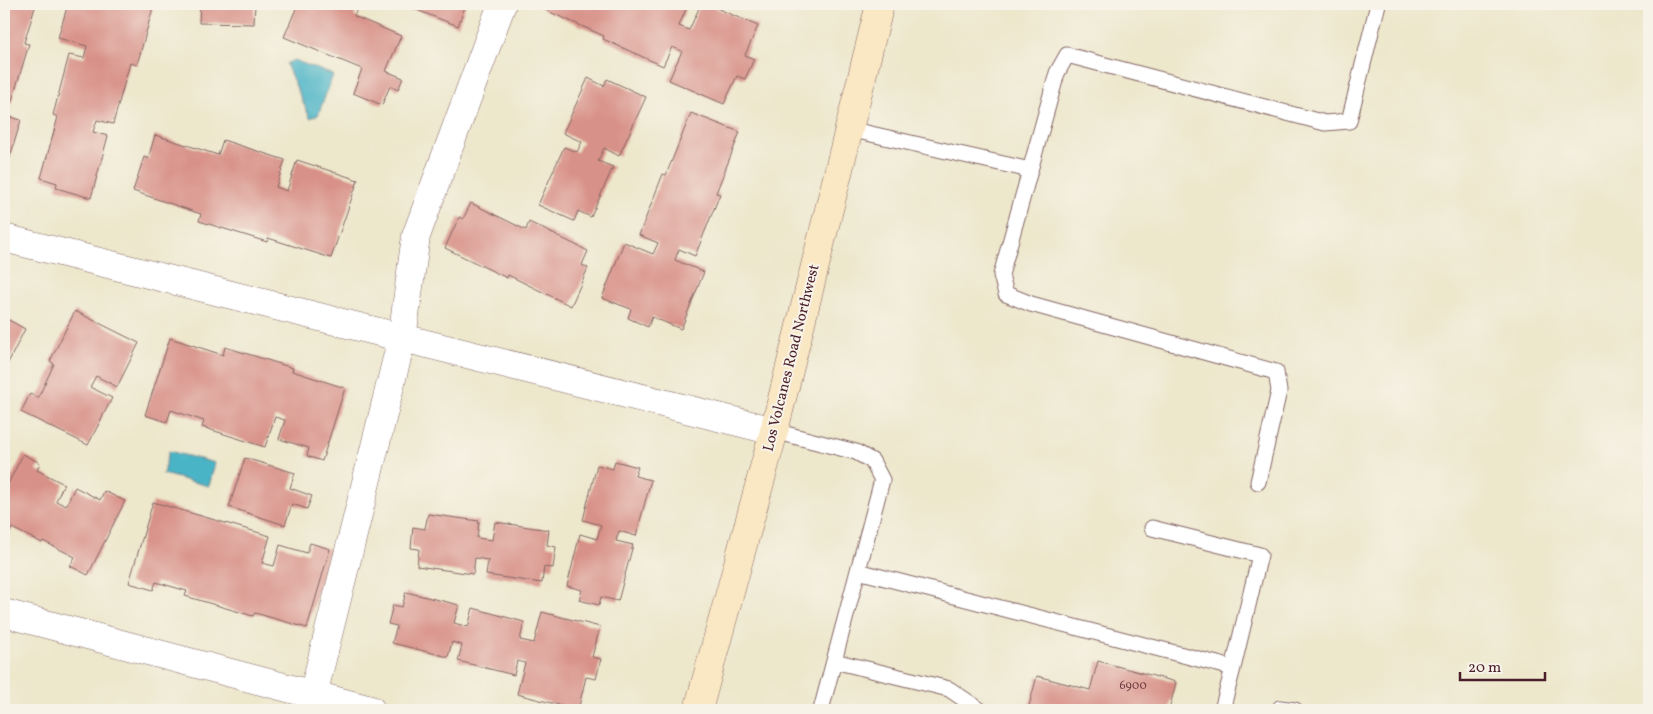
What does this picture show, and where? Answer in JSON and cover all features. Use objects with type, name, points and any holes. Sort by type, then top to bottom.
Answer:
[{"type":"street","points":[[313,694],[402,338],[416,236],[502,4]]},
{"type":"street","name":"Los Volcanes Road Northwest","points":[[698,710],[774,431],[880,4]]},
{"type":"street","points":[[4,238],[774,431]]},
{"type":"street","points":[[4,613],[371,710]]},
{"type":"lane","points":[[1258,482],[1279,391],[1276,372],[1031,304],[1006,294],[1001,276],[1057,73],[1068,55],[1324,124],[1349,121],[1378,4]]},
{"type":"lane","points":[[849,129],[1030,170]]},
{"type":"lane","points":[[774,431],[856,452],[872,461],[882,480],[821,710]]},
{"type":"lane","points":[[1152,528],[1260,555],[1222,710]]},
{"type":"lane","points":[[858,571],[1233,668]]},
{"type":"lane","points":[[834,661],[949,689],[980,710]]},
{"type":"lane","points":[[1280,710],[1280,708],[1295,710]]},
{"type":"water","points":[[294,60],[333,75],[318,115],[310,118],[286,64]]},
{"type":"water","points":[[169,451],[215,463],[209,486],[163,474]]},
{"type":"building","points":[[4,4],[36,4],[24,43],[29,44],[11,104],[4,102]]},
{"type":"building","points":[[68,4],[154,4],[137,65],[130,63],[113,124],[97,120],[93,132],[108,136],[91,198],[56,188],[57,183],[41,178],[58,117],[53,115],[69,55],[84,58],[87,46],[58,38]]},
{"type":"building","points":[[200,4],[255,4],[254,24],[199,23]]},
{"type":"building","points":[[298,4],[350,4],[358,7],[354,16],[401,36],[386,71],[403,78],[398,90],[390,86],[382,105],[353,93],[362,69],[284,37]]},
{"type":"building","points":[[401,4],[466,4],[458,26]]},
{"type":"building","points":[[545,4],[673,4],[686,9],[679,26],[689,30],[701,4],[707,4],[758,26],[745,55],[754,59],[745,79],[737,76],[724,104],[669,80],[682,51],[672,47],[663,66],[603,39],[604,36],[543,9]]},
{"type":"building","points":[[588,78],[604,86],[607,79],[646,97],[619,156],[604,148],[598,161],[613,167],[591,217],[578,211],[574,221],[538,205],[564,147],[577,152],[582,142],[563,133]]},
{"type":"building","points":[[691,113],[740,132],[716,193],[720,194],[695,256],[679,249],[675,260],[704,272],[681,329],[652,317],[648,327],[628,318],[631,309],[602,298],[624,242],[653,254],[658,243],[639,235],[663,174],[666,175]]},
{"type":"building","points":[[4,115],[21,120],[4,177]]},
{"type":"building","points":[[155,135],[218,155],[223,140],[285,160],[276,187],[287,191],[297,160],[358,180],[331,258],[268,238],[267,242],[199,221],[201,214],[133,191],[144,157],[148,159]]},
{"type":"building","points":[[471,203],[526,230],[529,222],[588,251],[582,265],[588,268],[571,306],[508,275],[507,278],[445,248],[459,217],[463,219]]},
{"type":"building","points":[[75,311],[139,343],[117,387],[96,376],[90,387],[112,398],[88,445],[21,412],[30,394],[38,398],[54,364],[50,361]]},
{"type":"building","points":[[9,320],[25,329],[4,371],[4,329]]},
{"type":"building","points":[[170,338],[223,355],[225,347],[293,368],[292,371],[345,388],[322,461],[307,456],[309,448],[279,439],[285,420],[275,417],[265,447],[202,427],[204,421],[171,410],[167,422],[145,415]]},
{"type":"building","points":[[23,454],[40,463],[37,470],[64,484],[56,501],[66,506],[75,487],[100,500],[104,491],[125,501],[88,575],[70,566],[75,557],[43,541],[42,543],[12,528],[7,538],[4,536],[4,492]]},
{"type":"building","points":[[245,458],[295,473],[290,488],[312,496],[307,509],[292,504],[285,525],[229,507]]},
{"type":"building","points":[[615,461],[638,467],[635,476],[651,480],[636,536],[619,531],[616,541],[633,545],[618,601],[601,597],[599,605],[579,600],[582,590],[567,586],[580,534],[597,539],[601,525],[583,520],[597,465],[613,469]]},
{"type":"building","points":[[153,502],[270,536],[262,563],[274,566],[280,545],[307,553],[310,543],[330,549],[307,628],[255,613],[253,616],[185,596],[187,591],[156,582],[153,590],[129,583]]},
{"type":"building","points":[[428,514],[479,521],[477,538],[492,540],[495,522],[549,530],[547,545],[556,547],[553,568],[544,567],[542,583],[486,575],[488,560],[475,558],[473,574],[417,566],[419,549],[411,548],[413,527],[425,529]]},
{"type":"building","points":[[406,592],[459,605],[454,623],[468,627],[473,608],[524,622],[520,640],[534,643],[542,612],[600,627],[592,657],[601,659],[596,679],[586,677],[578,710],[517,694],[525,663],[517,661],[514,675],[458,661],[462,645],[452,642],[448,657],[392,643],[397,626],[388,624],[393,605],[402,607]]},
{"type":"building","points":[[1098,661],[1176,682],[1169,710],[1028,710],[1037,676],[1090,690]]}]
